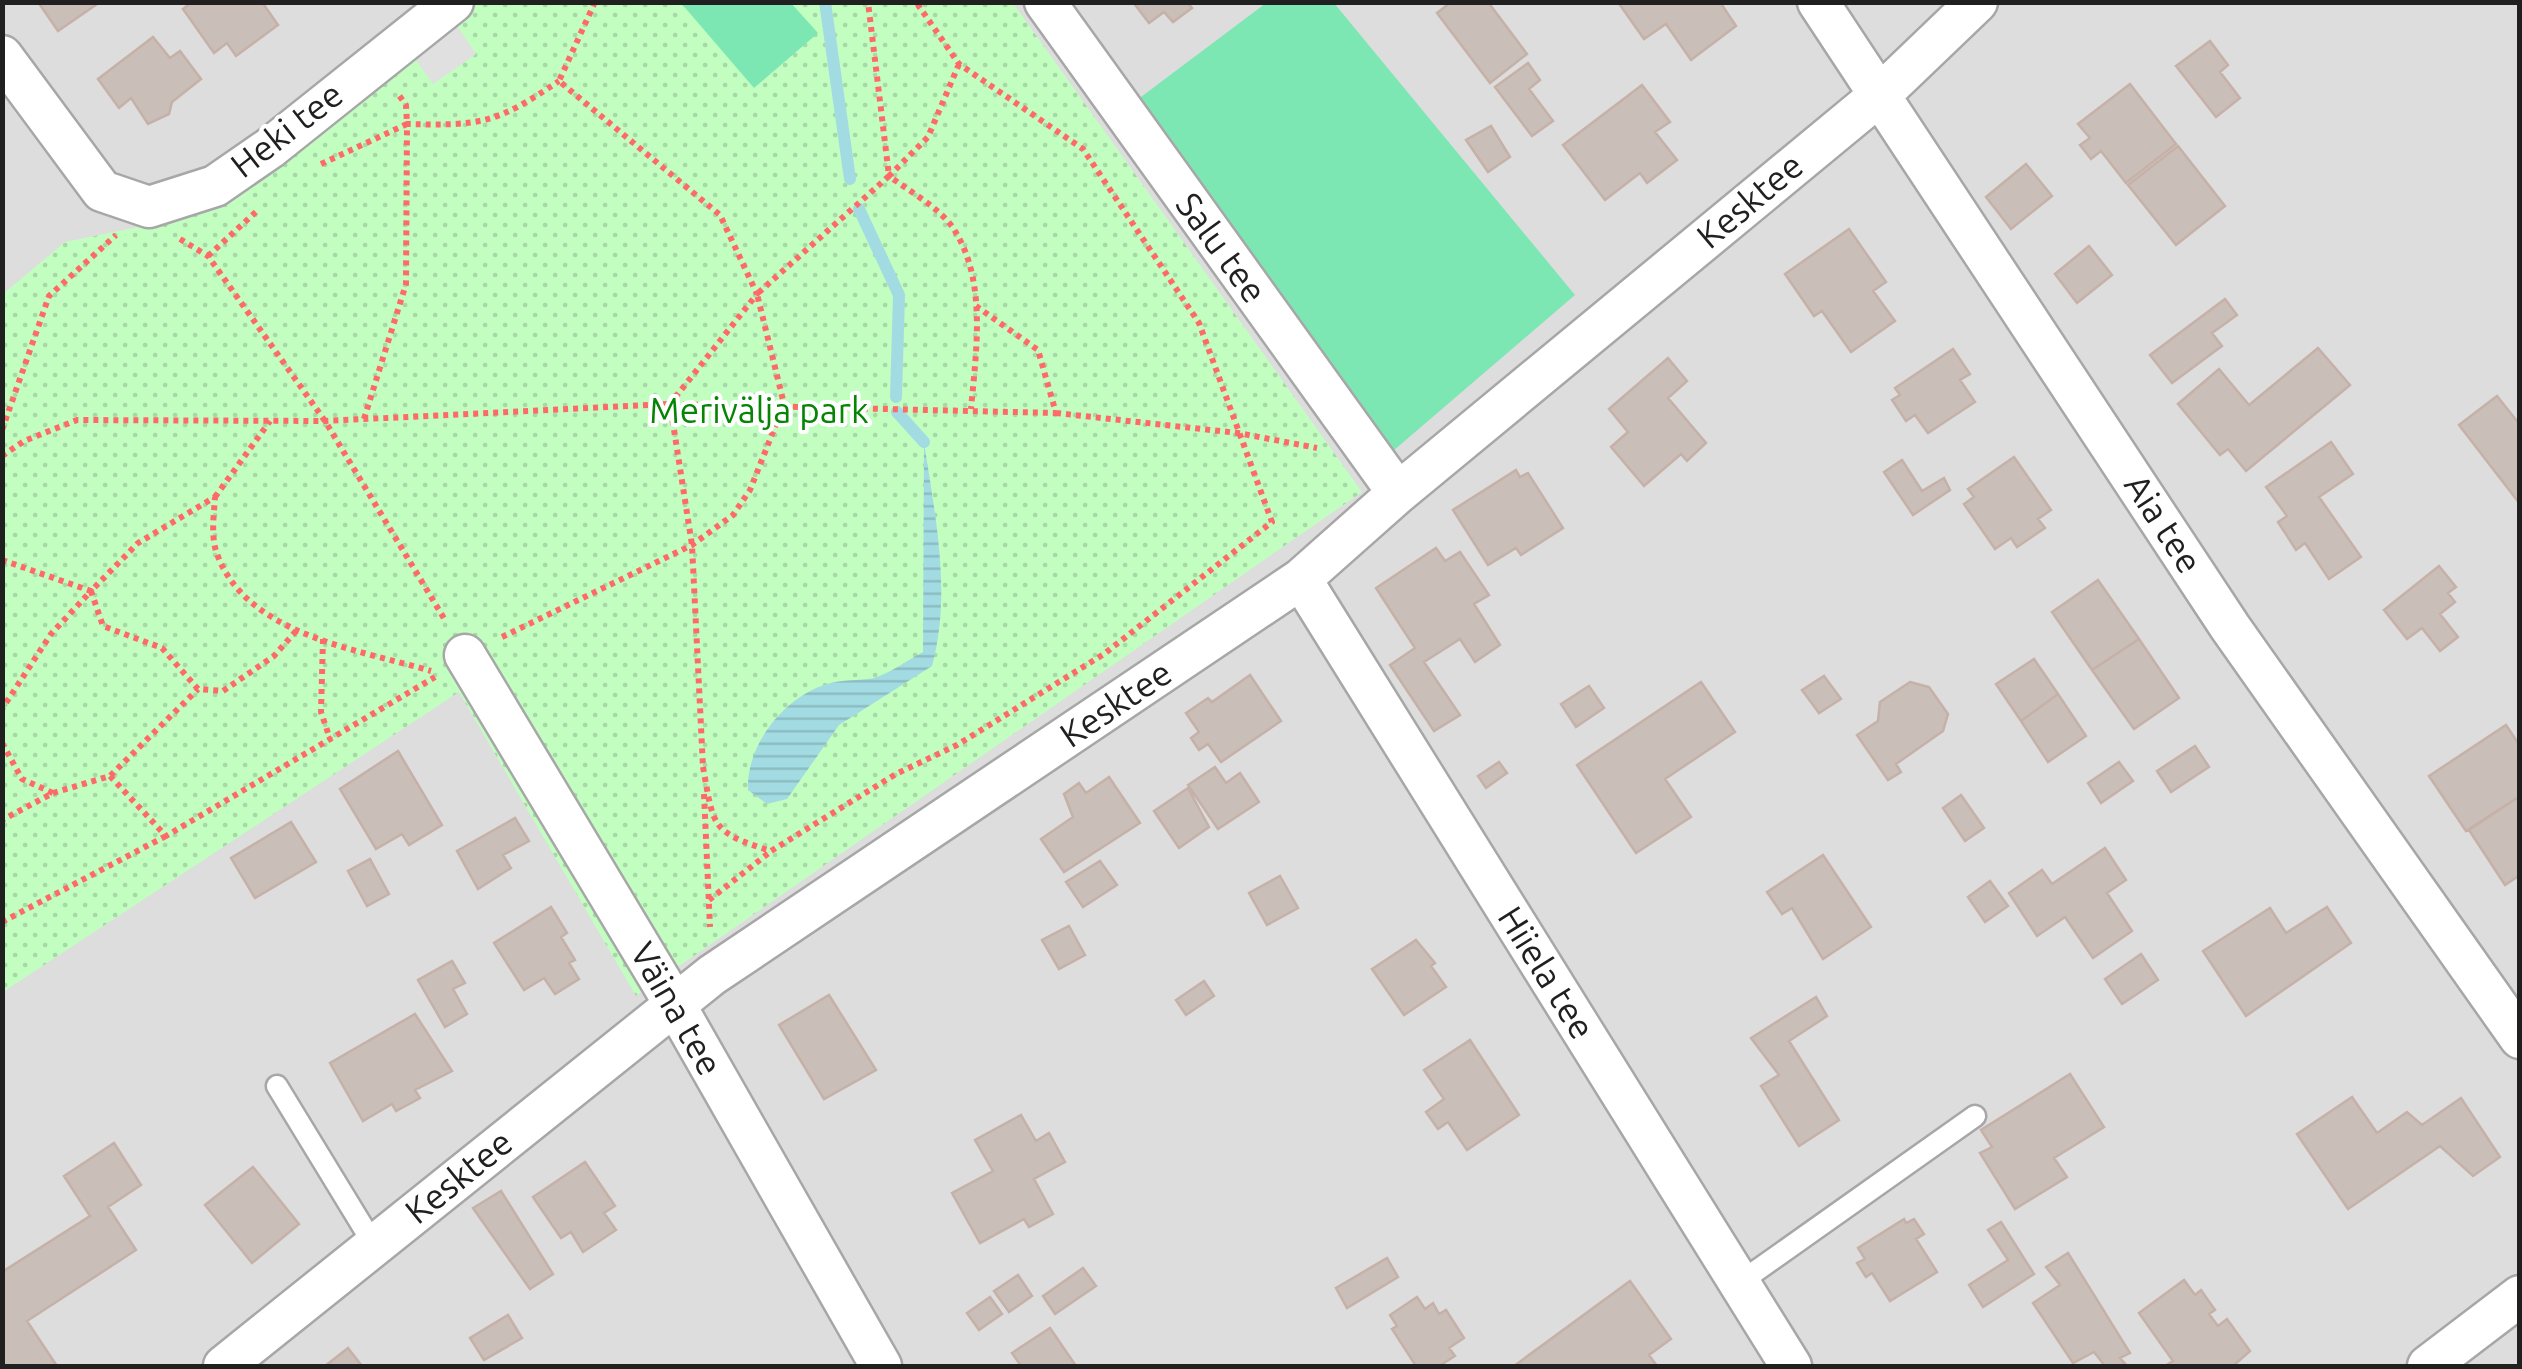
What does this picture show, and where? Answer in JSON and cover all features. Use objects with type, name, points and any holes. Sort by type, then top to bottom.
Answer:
[{"type":"street","name":"Heki tee","points":[[102,192],[149,207],[214,186],[270,148],[453,2]]},
{"type":"street","name":"Salu tee","points":[[1045,2],[1398,493]]},
{"type":"street","name":"Aia tee","points":[[1818,2],[2230,627],[2520,1038]]},
{"type":"street","name":"Kesktee","points":[[224,1366],[712,975],[1300,580],[1398,493],[1880,94],[1977,2]]},
{"type":"street","points":[[2,56],[102,192]]},
{"type":"street","name":"Hiiela tee","points":[[1300,580],[1792,1366]]},
{"type":"street","name":"Väina tee","points":[[466,655],[674,1003],[881,1366]]},
{"type":"street","points":[[2428,1366],[2520,1296]]},
{"type":"lane","points":[[278,1086],[374,1245]]},
{"type":"lane","points":[[1739,1282],[1975,1116]]},
{"type":"path","points":[[317,167],[407,124],[458,125],[509,116],[559,81],[595,2]]},
{"type":"path","points":[[868,2],[889,176],[954,228],[976,306],[971,409]]},
{"type":"path","points":[[708,901],[771,851],[896,774],[957,745],[1104,654],[1272,522],[1199,322],[1083,149],[959,64],[916,2]]},
{"type":"path","points":[[712,975],[692,545],[670,404],[757,294],[928,137],[959,64]]},
{"type":"path","points":[[166,231],[208,256],[325,421],[466,655],[692,545],[733,514],[750,490],[784,404],[757,294],[720,215],[559,81]]},
{"type":"path","points":[[364,419],[406,284],[407,124]]},
{"type":"path","points":[[2,430],[49,296],[139,214],[102,192]]},
{"type":"path","points":[[208,256],[268,200]]},
{"type":"path","points":[[976,306],[1038,350],[1056,413]]},
{"type":"path","points":[[2,456],[24,441],[77,420],[325,421],[670,404],[784,404],[1056,413],[1238,433],[1372,458]]},
{"type":"path","points":[[2,709],[51,634],[91,590],[138,543],[215,496],[271,420]]},
{"type":"path","points":[[2,922],[166,836],[441,674],[296,631],[237,591],[215,549],[215,496]]},
{"type":"path","points":[[2,560],[91,590]]},
{"type":"path","points":[[91,590],[103,626],[162,648],[198,689],[223,691],[274,656],[296,631]]},
{"type":"path","points":[[324,639],[321,712],[330,739]]},
{"type":"path","points":[[2,820],[53,793],[110,776],[198,689]]},
{"type":"path","points":[[2,744],[22,779],[53,793]]},
{"type":"path","points":[[703,767],[713,822],[734,839],[771,851]]},
{"type":"path","points":[[110,776],[166,836]]},
{"type":"shaded area","points":[[3,3],[2519,3],[2519,1366],[3,1366]]},
{"type":"shaded area","points":[[457,26],[476,54],[433,84],[414,57]]},
{"type":"green space","name":"Merivälja park","points":[[479,3],[1013,3],[1362,492],[636,996],[459,692],[3,992],[3,294],[65,242],[183,218]]},
{"type":"green space","points":[[681,3],[791,3],[818,33],[754,88]]},
{"type":"green space","points":[[1266,3],[1334,3],[1575,295],[1386,457],[1129,106]]},
{"type":"water","points":[[924,442],[941,583],[941,611],[932,666],[839,725],[787,799],[767,804],[748,790],[749,773],[761,740],[783,711],[811,690],[833,682],[874,678],[923,652]]},
{"type":"building","points":[[38,2],[100,2],[58,31]]},
{"type":"building","points":[[192,2],[262,2],[278,25],[236,56],[227,43],[214,53],[183,9]]},
{"type":"building","points":[[1133,2],[1187,2],[1192,8],[1173,22],[1164,12],[1149,23]]},
{"type":"building","points":[[1451,2],[1488,2],[1527,54],[1490,83],[1437,13]]},
{"type":"building","points":[[1720,2],[1736,26],[1691,60],[1666,24],[1644,39],[1620,5]]},
{"type":"building","points":[[153,37],[170,58],[180,51],[201,79],[172,102],[169,114],[148,124],[131,98],[119,108],[98,79]]},
{"type":"building","points":[[2210,41],[2228,65],[2220,72],[2240,98],[2216,117],[2176,66]]},
{"type":"building","points":[[1528,63],[1540,80],[1529,89],[1553,121],[1532,136],[1495,87]]},
{"type":"building","points":[[2130,84],[2176,144],[2126,183],[2101,151],[2091,159],[2080,145],[2090,138],[2078,124]]},
{"type":"building","points":[[1642,85],[1670,122],[1655,132],[1677,160],[1647,183],[1640,173],[1605,200],[1563,145]]},
{"type":"building","points":[[1491,126],[1510,157],[1488,172],[1466,140]]},
{"type":"building","points":[[2178,146],[2225,206],[2176,245],[2128,185]]},
{"type":"building","points":[[2026,164],[2052,196],[2011,229],[1986,197]]},
{"type":"building","points":[[1849,229],[1886,282],[1873,291],[1895,321],[1851,352],[1822,311],[1814,316],[1785,274]]},
{"type":"building","points":[[2089,246],[2112,275],[2077,303],[2055,274]]},
{"type":"building","points":[[2225,299],[2237,315],[2212,333],[2222,346],[2172,383],[2150,355]]},
{"type":"building","points":[[2318,348],[2350,385],[2246,471],[2228,449],[2220,455],[2178,404],[2219,369],[2249,405]]},
{"type":"building","points":[[1953,349],[1970,374],[1960,380],[1975,402],[1928,433],[1915,415],[1906,421],[1892,400],[1900,395],[1895,388]]},
{"type":"building","points":[[1668,358],[1687,381],[1668,398],[1706,443],[1687,461],[1681,454],[1644,486],[1611,447],[1628,432],[1609,409]]},
{"type":"building","points":[[2497,396],[2520,425],[2520,504],[2459,425]]},
{"type":"building","points":[[2331,442],[2353,474],[2319,497],[2361,557],[2329,579],[2305,543],[2296,550],[2278,522],[2287,516],[2266,487]]},
{"type":"building","points":[[2014,457],[2051,510],[2038,519],[2045,528],[2017,547],[2011,538],[1995,549],[1964,504],[1974,497],[1968,489]]},
{"type":"building","points":[[1902,460],[1922,491],[1944,478],[1950,490],[1913,515],[1884,472]]},
{"type":"building","points":[[1516,470],[1520,477],[1528,473],[1563,528],[1521,555],[1516,548],[1488,565],[1453,510]]},
{"type":"building","points":[[1436,548],[1445,561],[1460,552],[1489,595],[1474,604],[1500,645],[1475,662],[1460,639],[1424,662],[1460,715],[1434,731],[1390,665],[1415,648],[1376,588]]},
{"type":"building","points":[[2439,566],[2456,587],[2448,593],[2455,602],[2440,614],[2458,637],[2440,651],[2422,628],[2407,639],[2384,610]]},
{"type":"building","points":[[2098,580],[2139,639],[2092,670],[2052,612]]},
{"type":"building","points":[[2139,639],[2179,698],[2134,729],[2092,670]]},
{"type":"building","points":[[2034,659],[2058,694],[2021,721],[1996,684]]},
{"type":"building","points":[[1250,675],[1281,721],[1221,762],[1208,744],[1199,750],[1191,738],[1199,732],[1186,713],[1208,698],[1212,702]]},
{"type":"building","points":[[1824,676],[1841,699],[1819,713],[1802,690]]},
{"type":"building","points":[[1701,682],[1735,732],[1665,779],[1691,817],[1636,853],[1577,765]]},
{"type":"building","points":[[1910,682],[1929,687],[1948,714],[1943,731],[1896,764],[1901,772],[1888,780],[1857,735],[1878,721],[1880,702]]},
{"type":"building","points":[[1589,686],[1604,708],[1576,727],[1561,704]]},
{"type":"building","points":[[2058,694],[2086,736],[2048,762],[2021,721]]},
{"type":"building","points":[[2506,725],[2520,746],[2520,796],[2466,831],[2429,776]]},
{"type":"building","points":[[2195,746],[2209,767],[2171,792],[2157,771]]},
{"type":"building","points":[[398,751],[442,825],[409,845],[402,834],[376,849],[340,789]]},
{"type":"building","points":[[1499,762],[1507,773],[1486,788],[1478,776]]},
{"type":"building","points":[[2119,762],[2133,781],[2101,803],[2088,783]]},
{"type":"building","points":[[1215,767],[1226,783],[1240,773],[1259,802],[1218,829],[1188,785]]},
{"type":"building","points":[[1109,777],[1140,823],[1064,872],[1041,839],[1073,817],[1064,794],[1079,783],[1086,793]]},
{"type":"building","points":[[1188,788],[1209,827],[1179,848],[1154,811]]},
{"type":"building","points":[[1961,795],[1984,828],[1965,841],[1943,808]]},
{"type":"building","points":[[2520,796],[2520,875],[2505,885],[2469,830]]},
{"type":"building","points":[[515,818],[529,841],[503,855],[511,868],[478,889],[457,851]]},
{"type":"building","points":[[291,822],[316,862],[255,898],[231,858]]},
{"type":"building","points":[[2105,848],[2126,880],[2107,893],[2132,931],[2093,958],[2065,917],[2037,936],[2009,893],[2042,870],[2052,884]]},
{"type":"building","points":[[1823,855],[1871,927],[1823,959],[1792,908],[1782,914],[1767,892]]},
{"type":"building","points":[[370,859],[389,894],[367,906],[348,871]]},
{"type":"building","points":[[1100,861],[1117,885],[1083,907],[1066,882]]},
{"type":"building","points":[[1280,876],[1298,908],[1267,925],[1249,893]]},
{"type":"building","points":[[1990,881],[2008,906],[1985,922],[1968,897]]},
{"type":"building","points":[[551,907],[567,933],[561,937],[575,960],[569,963],[579,979],[555,994],[544,978],[524,990],[494,943]]},
{"type":"building","points":[[2327,907],[2351,943],[2246,1016],[2203,951],[2270,908],[2286,933]]},
{"type":"building","points":[[1069,926],[1085,955],[1059,969],[1042,940]]},
{"type":"building","points":[[1416,940],[1435,963],[1431,966],[1446,987],[1404,1015],[1372,969]]},
{"type":"building","points":[[2141,954],[2158,980],[2122,1004],[2105,979]]},
{"type":"building","points":[[452,961],[465,983],[453,989],[467,1014],[445,1027],[418,980]]},
{"type":"building","points":[[1204,981],[1214,996],[1186,1015],[1176,1000]]},
{"type":"building","points":[[829,995],[876,1070],[824,1099],[779,1025]]},
{"type":"building","points":[[1816,997],[1827,1016],[1789,1041],[1839,1120],[1799,1146],[1761,1086],[1779,1075],[1751,1038]]},
{"type":"building","points":[[415,1014],[452,1071],[415,1090],[420,1098],[396,1111],[392,1104],[363,1121],[330,1063]]},
{"type":"building","points":[[1470,1040],[1519,1115],[1467,1150],[1448,1122],[1438,1129],[1426,1112],[1444,1099],[1424,1070]]},
{"type":"building","points":[[2070,1074],[2104,1127],[2054,1158],[2067,1177],[2015,1209],[1980,1153],[1992,1147],[1981,1130]]},
{"type":"building","points":[[2352,1097],[2377,1133],[2407,1112],[2422,1125],[2461,1098],[2500,1157],[2473,1176],[2440,1146],[2348,1209],[2297,1134]]},
{"type":"building","points":[[1021,1115],[1036,1141],[1049,1133],[1065,1162],[1034,1179],[1053,1214],[1029,1227],[1024,1219],[980,1243],[952,1193],[993,1171],[975,1140]]},
{"type":"building","points":[[114,1143],[141,1185],[108,1207],[136,1250],[27,1321],[57,1366],[2,1366],[2,1272],[90,1216],[64,1176]]},
{"type":"building","points":[[585,1162],[615,1206],[604,1213],[616,1230],[583,1252],[571,1232],[561,1238],[533,1197]]},
{"type":"building","points":[[253,1167],[299,1224],[252,1263],[205,1205]]},
{"type":"building","points":[[501,1191],[553,1274],[530,1289],[473,1208]]},
{"type":"building","points":[[1904,1219],[1906,1223],[1914,1219],[1924,1234],[1916,1239],[1937,1272],[1890,1301],[1872,1273],[1866,1277],[1857,1263],[1865,1259],[1858,1248]]},
{"type":"building","points":[[2001,1222],[2034,1274],[1983,1307],[1969,1285],[2008,1260],[1988,1230]]},
{"type":"building","points":[[2068,1253],[2130,1353],[2120,1358],[2127,1366],[2105,1366],[2094,1352],[2073,1363],[2033,1303],[2060,1285],[2046,1267]]},
{"type":"building","points":[[1387,1258],[1398,1277],[1347,1308],[1336,1288]]},
{"type":"building","points":[[1083,1268],[1096,1286],[1055,1314],[1043,1296]]},
{"type":"building","points":[[1018,1275],[1032,1296],[1009,1312],[994,1291]]},
{"type":"building","points":[[2184,1280],[2195,1295],[2201,1290],[2215,1310],[2209,1314],[2218,1326],[2227,1319],[2250,1351],[2233,1366],[2165,1366],[2173,1361],[2139,1313]]},
{"type":"building","points":[[1630,1281],[1671,1339],[1649,1355],[1657,1366],[1514,1366]]},
{"type":"building","points":[[990,1297],[1002,1314],[979,1330],[967,1313]]},
{"type":"building","points":[[1417,1297],[1425,1309],[1433,1303],[1439,1314],[1446,1310],[1464,1338],[1449,1348],[1455,1356],[1439,1366],[1416,1366],[1392,1329],[1397,1326],[1390,1315]]},
{"type":"building","points":[[508,1315],[522,1338],[484,1360],[470,1338]]},
{"type":"building","points":[[1050,1328],[1076,1366],[1021,1366],[1012,1353]]},
{"type":"building","points":[[348,1348],[362,1366],[325,1366]]},
{"type":"waterway","points":[[825,2],[850,179]]},
{"type":"waterway","points":[[859,209],[899,295],[896,397]]},
{"type":"waterway","points":[[897,412],[924,442]]}]
